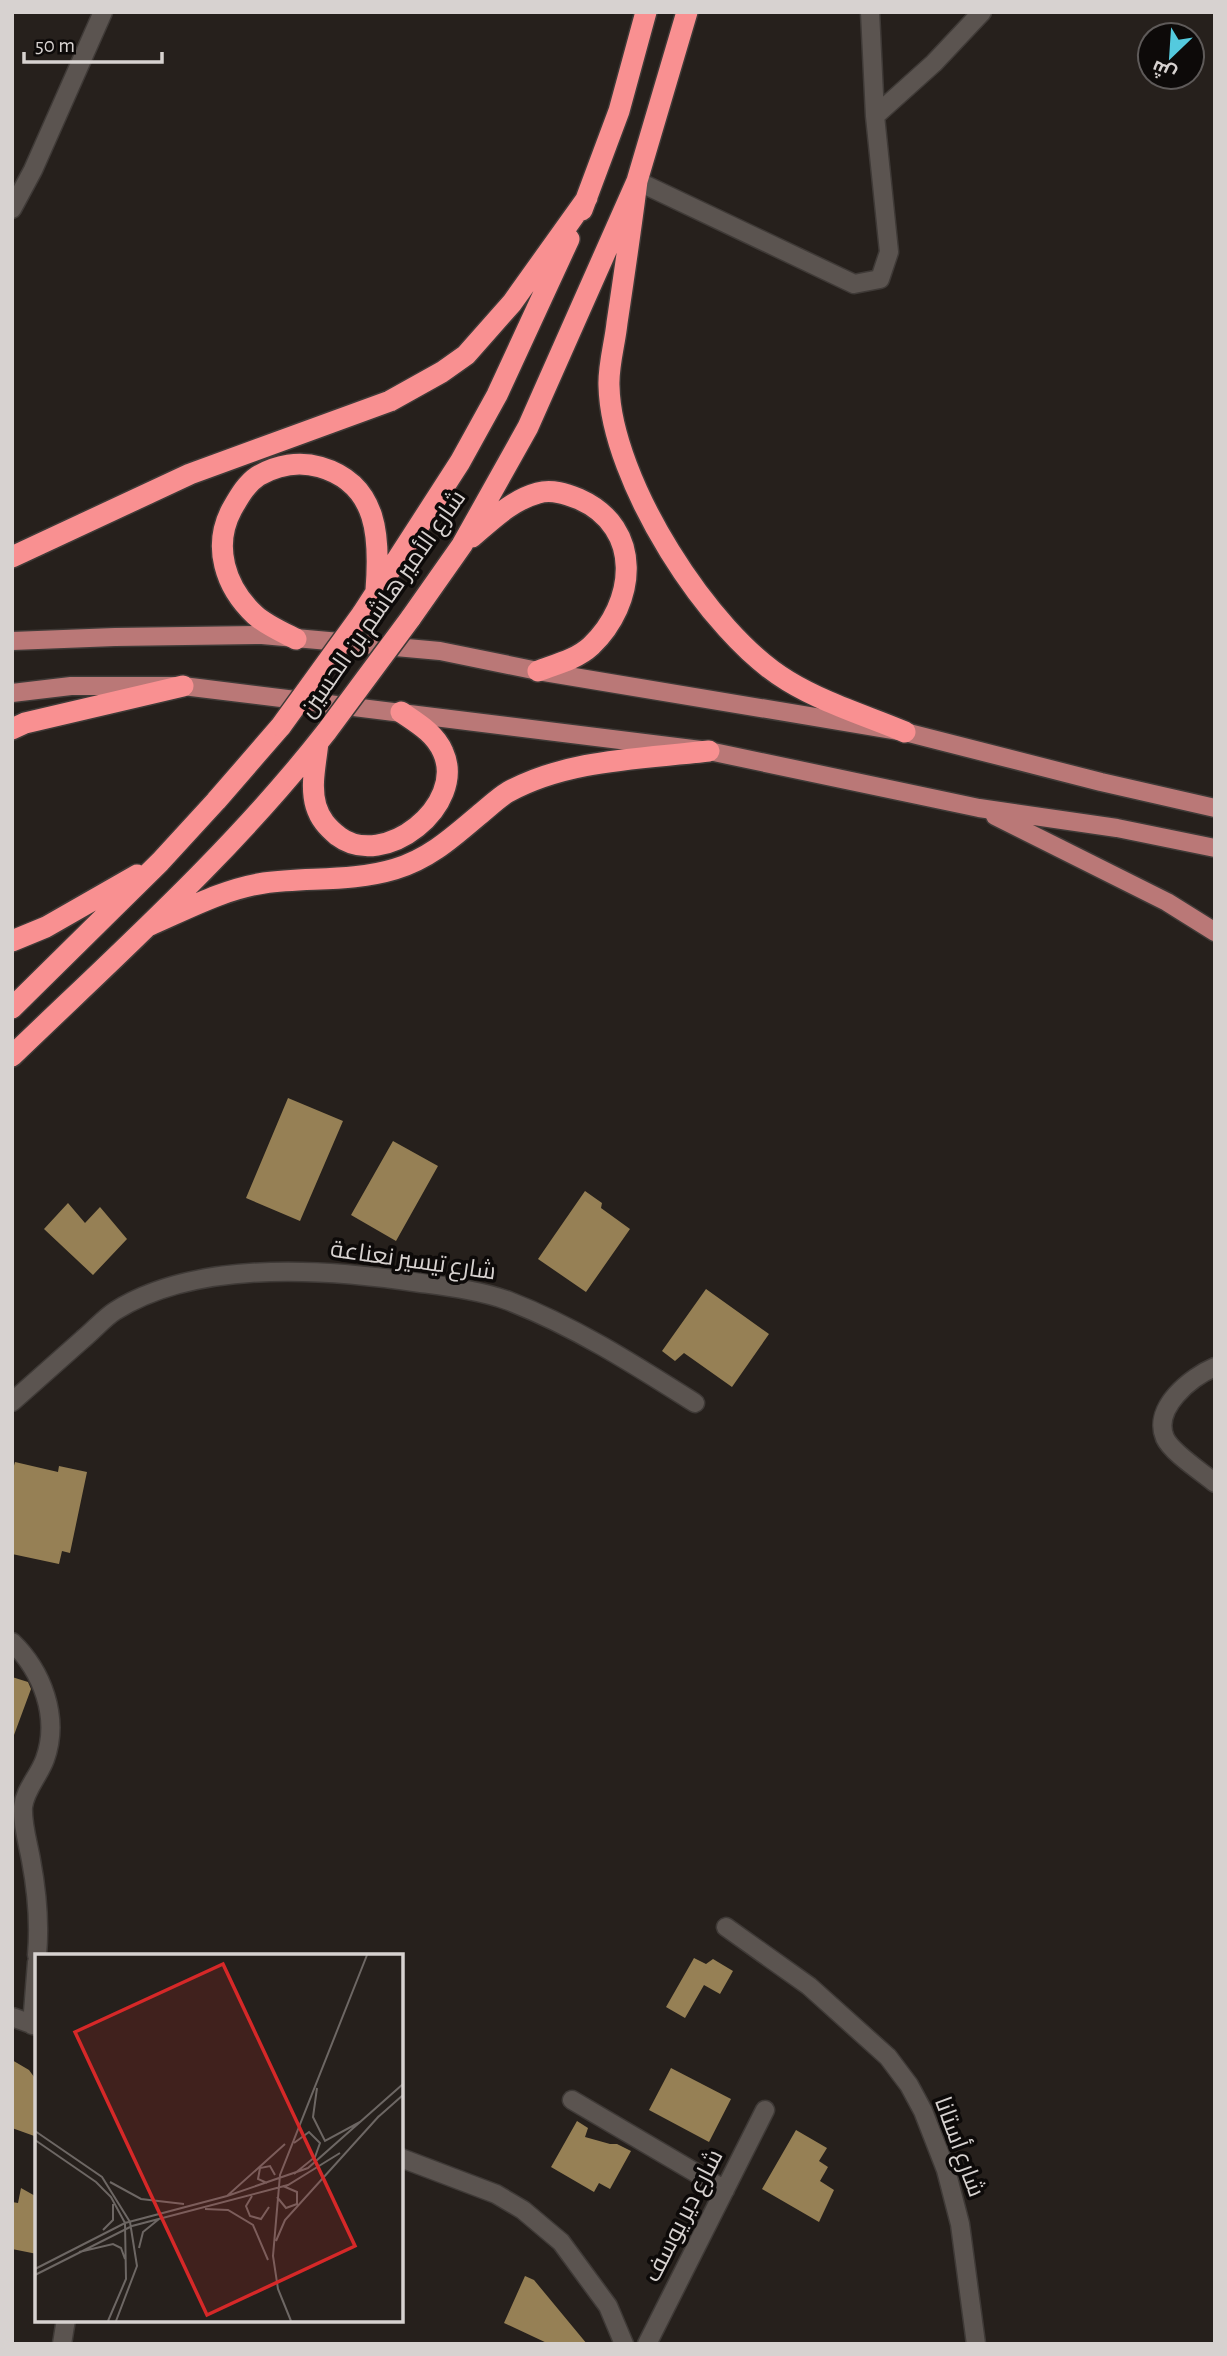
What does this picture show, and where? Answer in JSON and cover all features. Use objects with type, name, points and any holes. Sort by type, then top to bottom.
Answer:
[{"type":"highway","name":"شارع الأمير هاشم بن الحسين","points":[[12,1008],[160,862],[281,726],[362,614],[460,462],[519,352],[587,198],[619,111],[646,12]]},
{"type":"highway","name":"شارع الأمير هاشم بن الحسين","points":[[12,1056],[211,864],[323,737],[462,545],[528,427],[637,181],[687,12]]},
{"type":"highway","points":[[637,181],[609,385],[615,433],[629,475],[651,521],[675,559],[725,625],[754,654],[788,681],[905,732]]},
{"type":"highway","points":[[12,557],[190,474],[390,401],[442,372],[466,355],[512,303],[587,198]]},
{"type":"highway","points":[[296,639],[256,616],[235,589],[223,559],[221,540],[224,527],[241,493],[257,477],[275,468],[296,463],[322,468],[351,483],[371,511],[377,536],[379,551],[376,593]]},
{"type":"highway","points":[[462,545],[510,505],[540,492],[569,495],[593,507],[606,518],[622,542],[627,558],[626,580],[621,603],[613,619],[591,646],[574,658],[538,671]]},
{"type":"highway","points":[[12,729],[24,723],[183,686]]},
{"type":"highway","points":[[323,737],[314,792],[323,822],[346,842],[363,846],[378,845],[396,839],[419,826],[443,793],[447,772],[447,761],[434,736],[401,712]]},
{"type":"highway","points":[[150,925],[239,888],[296,880],[344,879],[398,869],[423,859],[445,844],[505,794],[534,779],[568,768],[709,751]]},
{"type":"highway","points":[[12,941],[46,927],[160,862]]},
{"type":"main road","points":[[12,641],[115,636],[262,635],[440,651],[538,671],[905,732],[1101,782],[1215,807]]},
{"type":"main road","points":[[12,692],[71,686],[183,686],[709,751],[979,808],[1117,828],[1215,848]]},
{"type":"main road","points":[[979,808],[1167,902],[1215,932]]},
{"type":"street","points":[[12,209],[33,170],[103,12]]},
{"type":"street","points":[[637,181],[854,284],[880,279],[889,252],[875,116],[870,12]]},
{"type":"street","points":[[875,116],[934,63],[982,12]]},
{"type":"street","name":"شارع تيسير نعناعة","points":[[12,1402],[115,1311],[154,1293],[237,1274],[299,1271],[372,1275],[445,1286],[507,1300],[595,1340],[695,1404]]},
{"type":"street","points":[[1215,1367],[1200,1374],[1167,1406],[1163,1426],[1165,1437],[1172,1447],[1215,1483]]},
{"type":"street","points":[[12,1642],[34,1667],[48,1704],[50,1737],[46,1759],[19,1792],[37,1892],[40,1925],[37,1954]]},
{"type":"street","name":"شارع أستانا","points":[[726,1927],[809,1986],[888,2057],[909,2085],[923,2111],[946,2170],[960,2224],[976,2344]]},
{"type":"street","points":[[12,2017],[34,2025],[35,2004]]},
{"type":"street","points":[[572,2100],[725,2190]]},
{"type":"street","name":"شارع دير يوسف","points":[[647,2344],[765,2110]]},
{"type":"street","points":[[402,2158],[496,2194],[523,2210],[561,2242],[608,2306],[624,2344]]},
{"type":"street","points":[[62,2344],[66,2321]]},
{"type":"building","points":[[288,1098],[343,1121],[300,1221],[246,1198]]},
{"type":"building","points":[[393,1141],[438,1166],[396,1241],[351,1215]]},
{"type":"building","points":[[585,1191],[602,1203],[601,1208],[630,1229],[586,1292],[538,1259]]},
{"type":"building","points":[[68,1203],[85,1223],[100,1207],[127,1239],[93,1275],[44,1229]]},
{"type":"building","points":[[706,1289],[769,1334],[732,1387],[684,1353],[675,1361],[662,1351]]},
{"type":"building","points":[[15,1462],[58,1472],[59,1466],[87,1472],[70,1553],[62,1551],[59,1564],[12,1554],[12,1473]]},
{"type":"building","points":[[12,1677],[28,1682],[31,1689],[14,1735]]},
{"type":"building","points":[[694,1958],[706,1964],[713,1959],[733,1971],[720,1994],[704,1985],[685,2018],[666,2007]]},
{"type":"building","points":[[12,2060],[29,2070],[35,2078],[35,2136],[12,2128]]},
{"type":"building","points":[[671,2068],[731,2099],[709,2142],[649,2110]]},
{"type":"building","points":[[577,2121],[588,2128],[585,2137],[617,2144],[631,2151],[610,2189],[599,2183],[594,2192],[551,2167]]},
{"type":"building","points":[[796,2130],[827,2148],[819,2161],[828,2167],[820,2181],[834,2190],[819,2222],[762,2189]]},
{"type":"building","points":[[21,2188],[35,2196],[35,2254],[12,2249],[12,2202],[18,2203]]},
{"type":"building","points":[[525,2276],[534,2280],[587,2344],[549,2344],[504,2323]]}]
